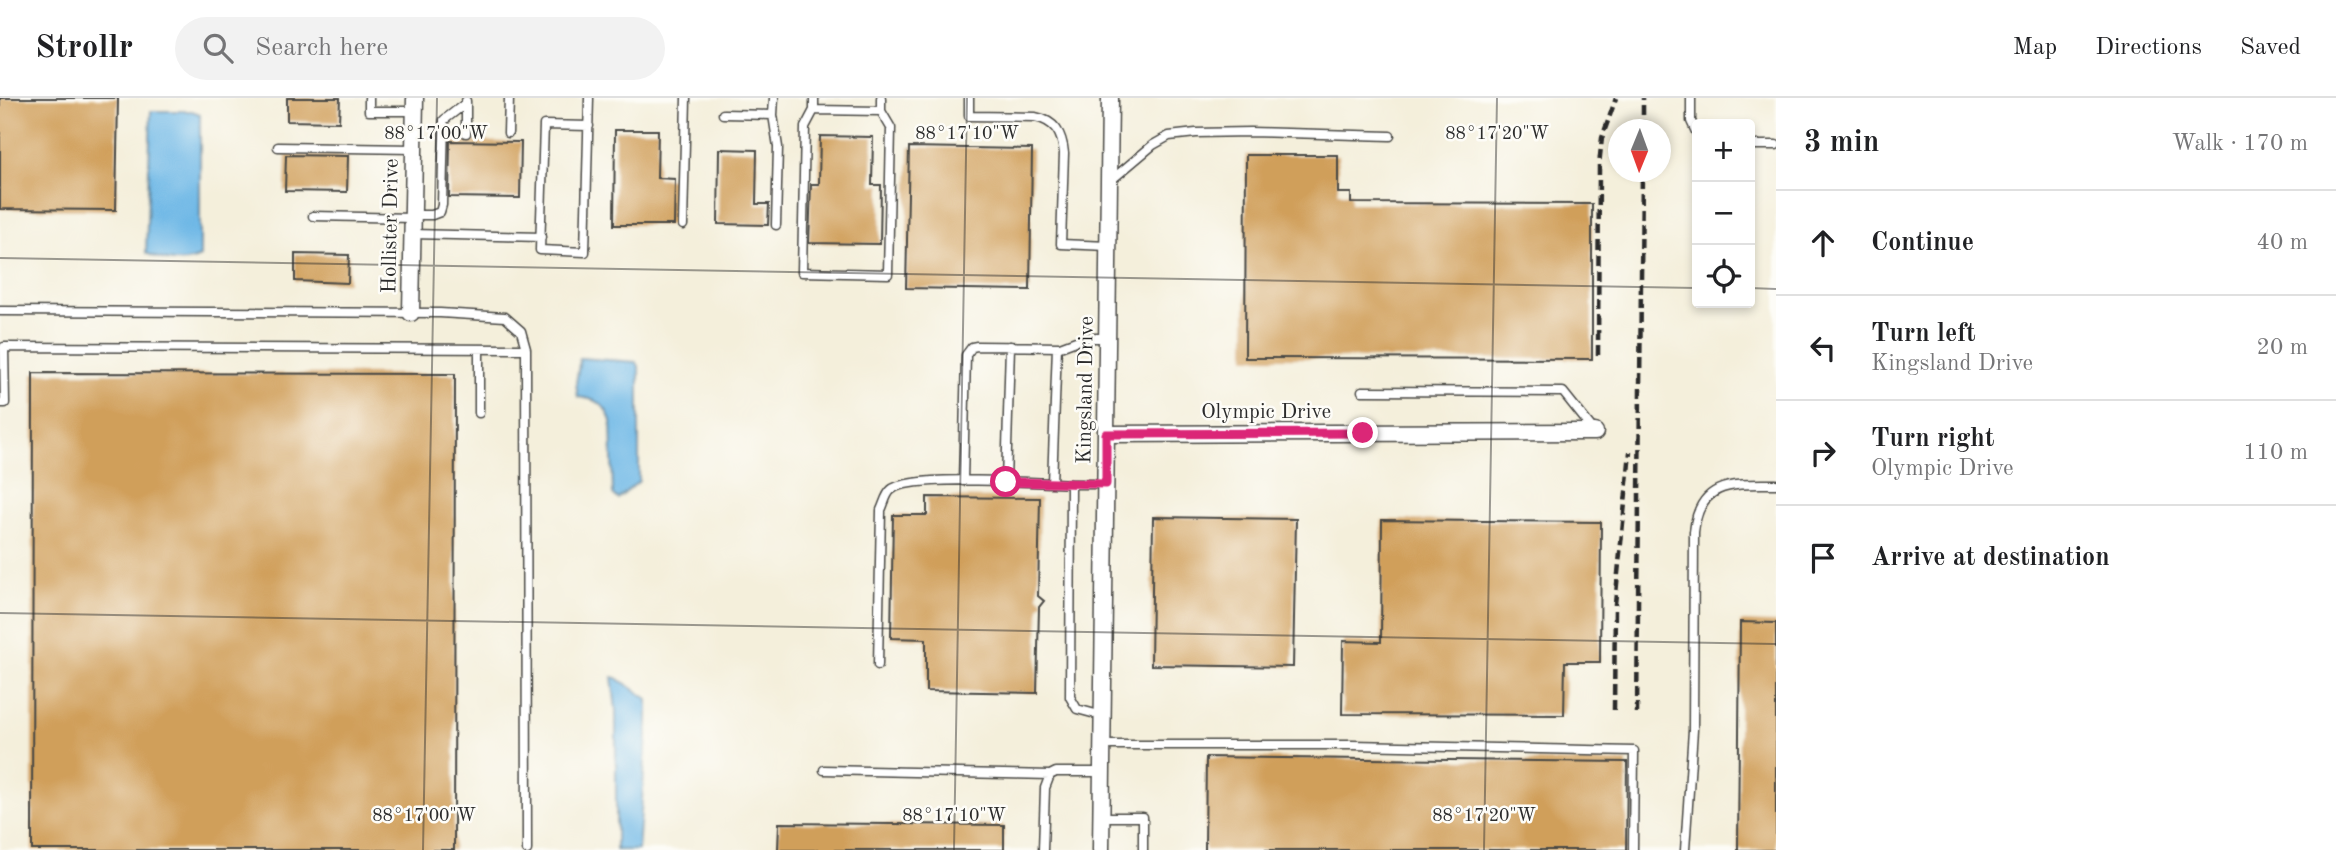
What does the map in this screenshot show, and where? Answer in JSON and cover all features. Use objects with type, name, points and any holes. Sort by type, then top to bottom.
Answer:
[{"type":"street","name":"Kingsland Drive","points":[[1101,850],[1110,98]]},
{"type":"street","name":"Hollister Drive","points":[[411,313],[414,105]]},
{"type":"street","name":"Olympic Drive","points":[[1106,434],[1595,432]]},
{"type":"lane","points":[[369,98],[369,111],[414,105]]},
{"type":"lane","points":[[508,133],[509,98]]},
{"type":"lane","points":[[589,98],[589,127],[585,252],[540,250],[544,125],[589,127]]},
{"type":"lane","points":[[683,225],[686,98]]},
{"type":"lane","points":[[774,98],[773,115],[778,147],[776,225]]},
{"type":"lane","points":[[814,98],[814,110],[805,127],[802,272],[888,274],[891,128],[881,111],[881,98]]},
{"type":"lane","points":[[969,98],[969,116],[1035,117],[1056,127],[1064,153],[1061,244],[1108,246]]},
{"type":"lane","points":[[1691,98],[1692,125]]},
{"type":"lane","points":[[466,100],[466,133]]},
{"type":"lane","points":[[413,222],[440,212],[444,120],[466,100]]},
{"type":"lane","points":[[814,110],[881,111]]},
{"type":"lane","points":[[723,114],[773,115]]},
{"type":"lane","points":[[1109,182],[1153,145],[1169,136],[1196,132],[1390,136]]},
{"type":"lane","points":[[1755,145],[1776,145]]},
{"type":"lane","points":[[278,147],[414,149]]},
{"type":"lane","points":[[313,216],[413,222],[541,237]]},
{"type":"lane","points":[[0,312],[411,313],[505,317],[521,331],[526,349],[527,850]]},
{"type":"lane","points":[[963,481],[966,355],[972,347],[1057,347],[1084,338],[1107,338]]},
{"type":"lane","points":[[1006,482],[1010,346]]},
{"type":"lane","points":[[0,403],[5,403],[4,347],[526,349]]},
{"type":"lane","points":[[1052,484],[1057,347]]},
{"type":"lane","points":[[479,413],[480,349]]},
{"type":"lane","points":[[1362,391],[1563,392],[1595,432]]},
{"type":"lane","points":[[878,665],[881,510],[891,490],[905,483],[963,481],[1106,484]]},
{"type":"lane","points":[[1071,484],[1070,697],[1077,709],[1103,716]]},
{"type":"lane","points":[[1685,850],[1693,730],[1696,513],[1703,500],[1722,488],[1742,484],[1776,484]]},
{"type":"lane","points":[[1102,745],[1352,745],[1634,751],[1633,850]]},
{"type":"lane","points":[[824,770],[1050,775],[1056,772],[1102,772]]},
{"type":"lane","points":[[1043,850],[1045,788],[1050,775]]},
{"type":"lane","points":[[1102,817],[1143,817],[1143,850]]},
{"type":"water","points":[[151,111],[192,111],[200,114],[200,257],[187,261],[173,261],[146,253]]},
{"type":"water","points":[[580,358],[636,362],[639,366],[639,481],[618,499],[613,494],[611,421],[599,403],[578,397],[576,383]]},
{"type":"water","points":[[612,677],[648,699],[638,850],[616,850],[616,710]]},
{"type":"building","points":[[0,98],[118,98],[116,210],[0,209]]},
{"type":"building","points":[[287,98],[340,98],[339,122],[287,121]]},
{"type":"building","points":[[615,130],[658,130],[657,178],[675,179],[674,225],[614,225]]},
{"type":"building","points":[[820,136],[873,137],[872,185],[881,185],[880,244],[809,243],[811,184],[819,184]]},
{"type":"building","points":[[450,141],[521,142],[520,198],[449,197]]},
{"type":"building","points":[[909,147],[1032,149],[1030,290],[906,288]]},
{"type":"building","points":[[719,149],[757,150],[756,204],[769,204],[768,225],[718,224]]},
{"type":"building","points":[[286,155],[348,156],[347,192],[285,191]]},
{"type":"building","points":[[1246,155],[1338,155],[1338,193],[1351,193],[1351,203],[1592,204],[1592,359],[1245,358]]},
{"type":"building","points":[[295,254],[349,255],[348,283],[295,281]]},
{"type":"building","points":[[33,373],[455,374],[454,850],[32,850]]},
{"type":"building","points":[[927,497],[1040,498],[1038,596],[1044,601],[1039,607],[1037,693],[926,691],[926,639],[891,638],[893,515],[927,515]]},
{"type":"building","points":[[1153,517],[1296,519],[1293,667],[1151,665]]},
{"type":"building","points":[[1382,520],[1601,522],[1600,662],[1565,662],[1564,715],[1342,714],[1343,641],[1381,642]]},
{"type":"building","points":[[1740,622],[1776,623],[1776,850],[1738,850]]},
{"type":"building","points":[[1206,757],[1627,762],[1626,850],[1205,850]]},
{"type":"building","points":[[779,823],[1004,825],[1004,850],[778,850]]},
{"type":"railway","points":[[1598,355],[1599,165],[1602,138],[1616,98]]},
{"type":"railway","points":[[1643,98],[1643,119]]},
{"type":"railway","points":[[1637,713],[1642,182]]},
{"type":"railway","points":[[1614,710],[1615,604],[1630,452]]},
{"type":"route","points":[[1006,482],[1106,484],[1106,434],[1363,433]]}]
